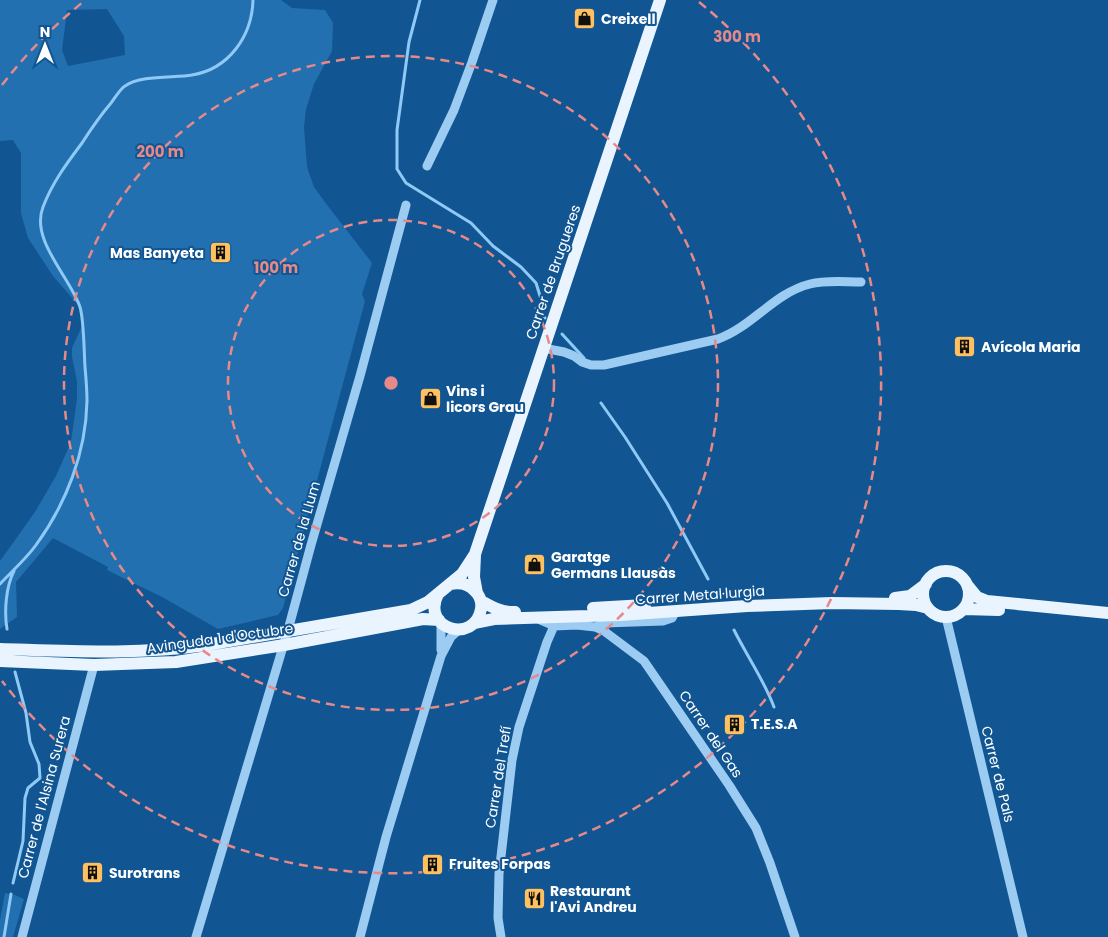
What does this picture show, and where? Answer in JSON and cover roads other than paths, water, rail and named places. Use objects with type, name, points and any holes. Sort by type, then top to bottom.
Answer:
[{"type":"main road","name":"Carrer de Brugueres","points":[[475,554],[660,0]]},
{"type":"main road","points":[[475,554],[474,577],[481,610],[474,623],[468,628],[460,630],[452,629],[440,621],[412,616],[421,606],[462,574],[475,554]]},
{"type":"main road","points":[[968,586],[969,598],[964,609],[956,615],[946,617],[936,615],[928,608],[923,595],[926,584],[935,574],[948,572],[960,576],[977,597],[988,601],[1108,613]]},
{"type":"main road","points":[[450,584],[463,583],[471,587],[479,597]]},
{"type":"main road","name":"Carrer Metal·lurgia","points":[[479,597],[498,610],[512,612],[820,597],[894,598],[910,596],[926,584]]},
{"type":"main road","points":[[438,594],[434,607],[440,621]]},
{"type":"main road","name":"Carrer Metal·lurgia","points":[[474,623],[494,619],[832,603],[899,604],[928,608]]},
{"type":"main road","points":[[964,609],[1003,610],[1108,621]]},
{"type":"main road","name":"Avinguda 1 d'Octubre","points":[[0,661],[94,658],[175,650],[288,630],[412,616]]},
{"type":"main road","name":"Avinguda 1 d'Octubre","points":[[0,649],[94,658],[176,662],[284,645],[412,616]]},
{"type":"street","points":[[427,166],[454,110],[493,0]]},
{"type":"street","name":"Carrer de la Llum","points":[[196,937],[284,645],[406,205]]},
{"type":"street","points":[[543,348],[564,352],[591,365],[604,365],[718,339],[732,334],[780,298],[794,290],[811,284],[861,282]]},
{"type":"street","points":[[535,618],[554,626],[595,627],[604,623],[663,621],[672,618],[676,611]]},
{"type":"street","name":"Carrer de Pals","points":[[946,617],[1024,937]]},
{"type":"street","points":[[440,621],[441,656]]},
{"type":"street","name":"Carrer del Trefí","points":[[501,937],[498,918],[499,874],[512,760],[519,727],[554,626]]},
{"type":"street","name":"Carrer del Gas","points":[[595,627],[604,631],[644,661],[744,810],[762,841],[795,937]]},
{"type":"street","points":[[360,937],[386,837],[441,656],[451,637],[460,630]]},
{"type":"street","name":"Carrer de l'Alsina Surera","points":[[22,937],[94,658]]},
{"type":"street","points":[[28,915],[30,937]]},
{"type":"waterway","points":[[0,584],[32,550],[56,513],[65,495],[78,459],[86,420],[87,393],[80,307],[46,245],[40,220],[43,207],[55,181],[123,87],[139,80],[192,75],[205,72],[217,66],[236,49],[243,38],[252,13],[253,0]]},
{"type":"waterway","points":[[420,0],[409,42],[397,130],[397,169],[406,183],[471,223],[493,246],[521,267],[536,283],[541,299],[540,311],[545,318]]},
{"type":"waterway","points":[[562,334],[584,358]]},
{"type":"waterway","points":[[601,403],[667,503],[708,579]]},
{"type":"waterway","points":[[7,629],[6,599],[14,571]]},
{"type":"waterway","points":[[734,630],[774,707]]},
{"type":"waterway","points":[[13,883],[23,841],[25,798],[28,788],[40,778],[39,764],[30,742],[26,713],[15,672]]},
{"type":"waterway","points":[[4,937],[11,894]]},
{"type":"place","name":"Creixell","points":[[585,19]]},
{"type":"place","name":"Mas Banyeta","points":[[220,253]]},
{"type":"place","name":"Avícola Maria","points":[[965,347]]},
{"type":"place","name":"Vins i licors Grau","points":[[430,399]]},
{"type":"place","name":"Garatge Germans Llausàs","points":[[535,565]]},
{"type":"place","name":"T.E.S.A","points":[[735,724]]},
{"type":"place","name":"Fruites Forpas","points":[[433,864]]},
{"type":"place","name":"Surotrans","points":[[93,873]]},
{"type":"place","name":"Restaurant l'Avi Andreu","points":[[534,899]]}]
